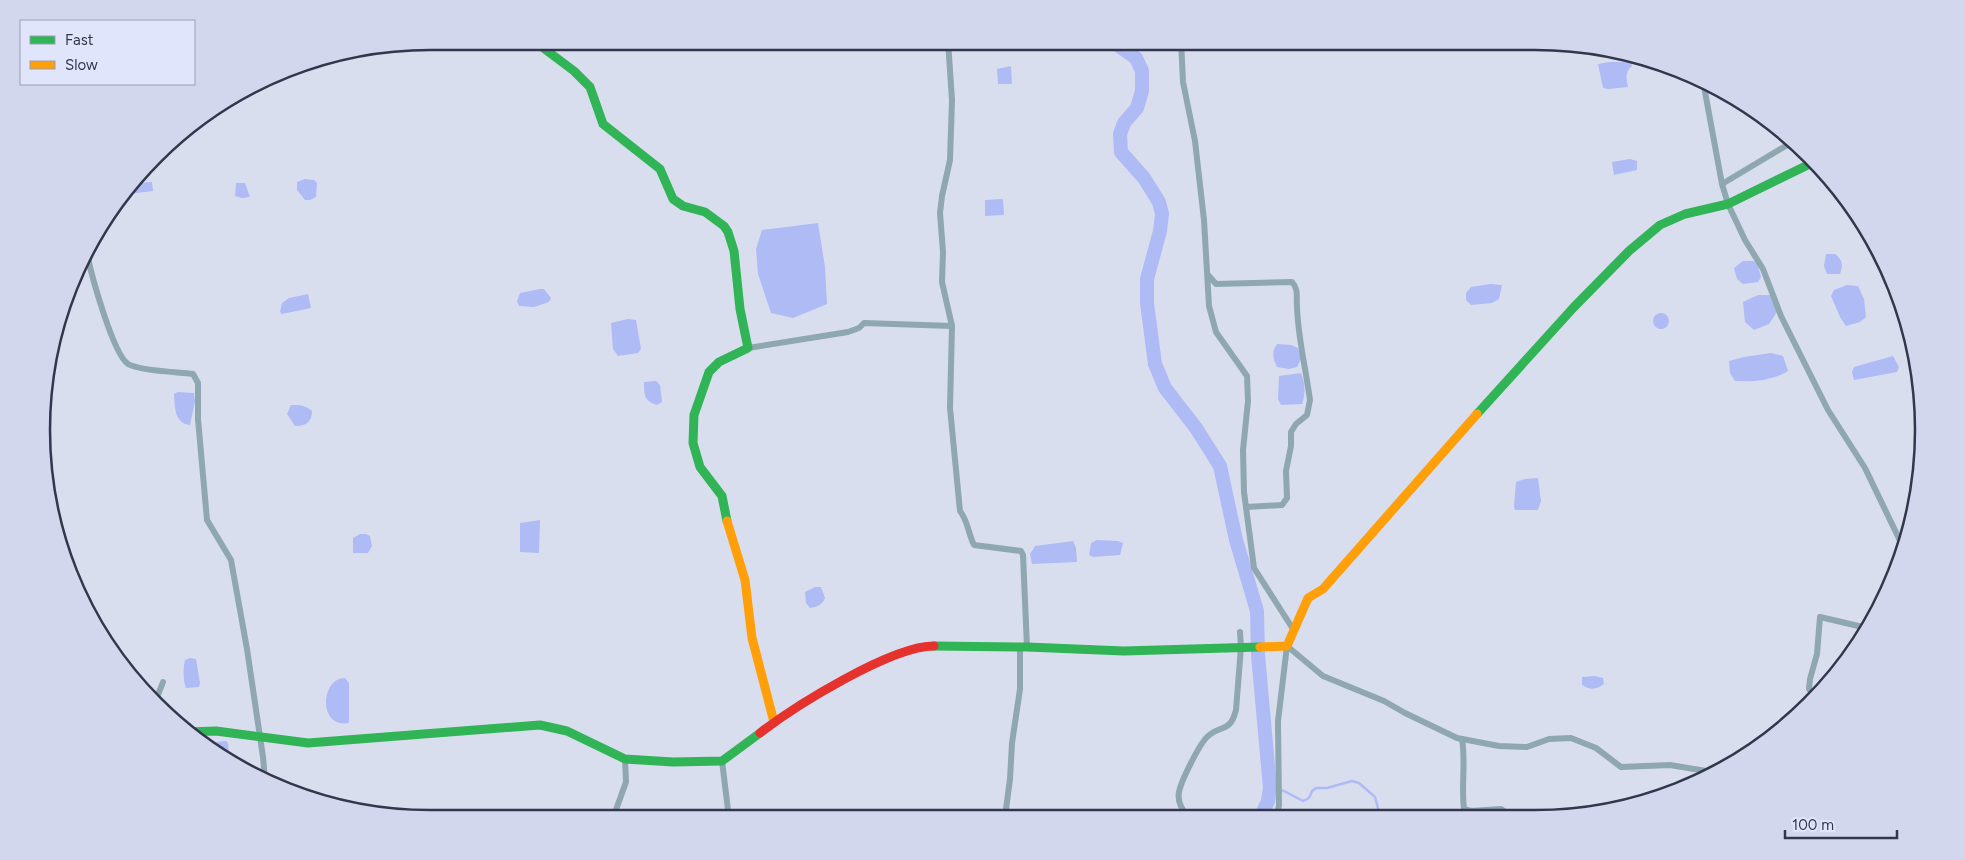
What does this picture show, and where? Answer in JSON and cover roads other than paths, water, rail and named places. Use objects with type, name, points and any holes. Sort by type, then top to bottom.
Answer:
[{"type":"street","points":[[546,50],[574,71],[590,87],[603,124],[660,169],[665,176],[669,193],[676,202],[692,209],[704,211],[724,226],[729,233],[736,264],[739,302],[748,348]]},
{"type":"street","points":[[949,50],[952,100],[950,160],[940,213],[943,252],[942,282],[952,326],[950,408],[960,511],[967,520],[968,535],[974,545],[1021,551],[1023,555],[1024,647],[1012,743],[1006,810]]},
{"type":"street","points":[[1182,50],[1184,82],[1194,141],[1209,276],[1209,306],[1216,332],[1248,376],[1248,401],[1243,450],[1246,507],[1254,568],[1293,629]]},
{"type":"street","points":[[1704,90],[1722,184],[1728,204],[1745,240],[1762,269],[1781,316],[1828,410],[1865,468],[1899,538]]},
{"type":"street","points":[[1722,184],[1787,145]]},
{"type":"street","points":[[1278,810],[1278,721],[1287,646],[1308,598],[1323,588],[1384,521],[1420,477],[1574,307],[1629,251],[1660,225],[1685,214],[1728,204],[1808,165]]},
{"type":"street","points":[[89,261],[118,350],[128,364],[141,368],[193,374],[198,382],[198,419],[207,520],[231,560],[264,772]]},
{"type":"street","points":[[1209,276],[1216,284],[1292,282],[1297,292],[1297,308],[1310,400],[1308,415],[1296,424],[1291,432],[1291,446],[1286,471],[1288,481],[1287,498],[1282,505],[1246,507]]},
{"type":"street","points":[[774,722],[752,638],[745,580],[724,512],[722,496],[700,467],[694,443],[694,415],[709,372],[719,362],[748,348],[848,332],[859,328],[864,323],[952,326]]},
{"type":"street","points":[[1809,689],[1817,654],[1820,617],[1860,626]]},
{"type":"street","points":[[1183,810],[1180,807],[1179,793],[1199,748],[1207,736],[1227,727],[1234,719],[1246,647],[1240,632]]},
{"type":"street","points":[[200,732],[216,731],[308,743],[540,725],[567,731],[625,759],[673,762],[722,761],[774,722],[812,698],[889,658],[930,646],[1124,651],[1287,646],[1323,676],[1384,701],[1405,714],[1462,739],[1499,746],[1527,746],[1549,739],[1571,738],[1596,748],[1622,767],[1670,765],[1704,771]]},
{"type":"street","points":[[158,696],[163,682]]},
{"type":"street","points":[[1462,739],[1464,751],[1462,798],[1464,809],[1468,810]]},
{"type":"street","points":[[616,810],[626,782],[625,759]]},
{"type":"street","points":[[722,761],[728,810]]},
{"type":"street","points":[[1481,810],[1501,808],[1504,810]]},
{"type":"water","points":[[1609,62],[1631,63],[1632,66],[1627,75],[1628,87],[1603,88],[1598,64]]},
{"type":"water","points":[[1011,66],[1012,84],[998,84],[997,69]]},
{"type":"water","points":[[1630,159],[1637,161],[1637,170],[1614,175],[1612,162]]},
{"type":"water","points":[[305,179],[314,180],[317,183],[316,197],[310,200],[305,200],[297,190],[297,182]]},
{"type":"water","points":[[152,182],[153,191],[133,193],[141,183]]},
{"type":"water","points":[[236,183],[245,183],[250,197],[242,198],[235,196]]},
{"type":"water","points":[[1003,199],[1004,215],[985,216],[985,200]]},
{"type":"water","points":[[818,223],[825,267],[827,304],[793,318],[771,313],[758,274],[756,249],[762,230]]},
{"type":"water","points":[[1826,254],[1835,254],[1840,258],[1842,265],[1840,274],[1827,274],[1824,266]]},
{"type":"water","points":[[1743,261],[1754,261],[1758,266],[1761,277],[1758,282],[1743,284],[1737,279],[1734,268]]},
{"type":"water","points":[[1490,284],[1502,285],[1499,299],[1492,303],[1471,305],[1466,300],[1466,293],[1471,287]]},
{"type":"water","points":[[1847,285],[1858,286],[1864,299],[1866,317],[1860,322],[1846,326],[1831,296],[1834,290]]},
{"type":"water","points":[[544,289],[551,298],[549,302],[534,307],[519,306],[517,301],[520,293]]},
{"type":"water","points":[[308,294],[311,308],[282,314],[280,312],[282,303],[289,298]]},
{"type":"water","points":[[1758,295],[1771,295],[1777,312],[1769,324],[1754,330],[1745,322],[1743,302]]},
{"type":"water","points":[[1661,313],[1667,315],[1669,321],[1667,327],[1661,329],[1655,327],[1653,321],[1655,315]]},
{"type":"water","points":[[628,319],[636,320],[641,349],[638,353],[618,356],[613,349],[611,323]]},
{"type":"water","points":[[1277,344],[1291,345],[1298,348],[1301,359],[1297,367],[1289,369],[1277,367],[1273,355]]},
{"type":"water","points":[[1771,353],[1783,356],[1788,371],[1769,379],[1749,381],[1735,381],[1730,373],[1729,361]]},
{"type":"water","points":[[1893,356],[1899,367],[1897,372],[1854,380],[1852,372],[1854,367]]},
{"type":"water","points":[[1301,373],[1304,388],[1302,404],[1281,405],[1278,399],[1279,376]]},
{"type":"water","points":[[656,381],[660,385],[662,402],[657,405],[649,402],[644,387],[644,382]]},
{"type":"water","points":[[178,392],[194,393],[195,401],[190,425],[181,421],[176,414],[174,394]]},
{"type":"water","points":[[291,405],[302,406],[312,411],[308,423],[295,426],[287,414]]},
{"type":"water","points":[[1538,478],[1541,501],[1538,510],[1515,510],[1516,482]]},
{"type":"water","points":[[540,520],[539,553],[520,552],[520,523]]},
{"type":"water","points":[[360,534],[370,536],[372,546],[368,553],[353,553],[353,538]]},
{"type":"water","points":[[1097,540],[1123,543],[1120,555],[1093,557],[1089,555],[1091,543]]},
{"type":"water","points":[[1073,541],[1076,548],[1077,562],[1032,564],[1030,554],[1035,546]]},
{"type":"water","points":[[815,587],[821,587],[825,598],[819,605],[810,608],[806,603],[805,592]]},
{"type":"water","points":[[190,658],[196,659],[199,687],[186,688],[185,685],[184,663],[185,660]]},
{"type":"water","points":[[1595,676],[1603,678],[1604,684],[1593,689],[1582,685],[1582,677]]},
{"type":"water","points":[[345,678],[349,683],[349,723],[339,723],[332,719],[328,711],[326,703],[327,694],[337,680]]},
{"type":"water","points":[[226,741],[229,752],[215,743]]},
{"type":"waterway","points":[[1125,50],[1136,58],[1142,71],[1142,91],[1137,108],[1124,123],[1120,134],[1121,152],[1144,178],[1159,202],[1162,214],[1160,231],[1147,279],[1147,303],[1155,364],[1165,388],[1196,428],[1220,466],[1236,540],[1257,611],[1258,655],[1270,788],[1268,801],[1264,810]]},
{"type":"waterway","points":[[1270,788],[1284,791],[1303,801],[1309,798],[1312,791],[1316,788],[1327,788],[1352,781],[1359,783],[1375,797],[1378,810]]}]
